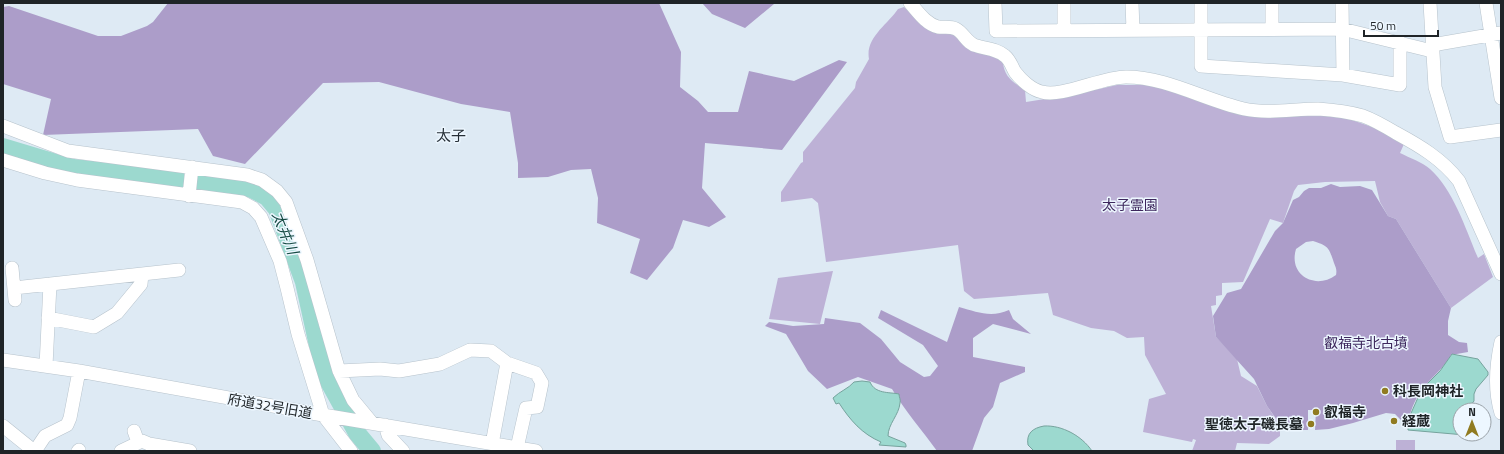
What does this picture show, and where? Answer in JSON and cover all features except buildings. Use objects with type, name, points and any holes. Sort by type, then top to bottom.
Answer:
[{"type":"street","points":[[910,3],[923,18],[933,26],[956,29],[969,42],[976,46],[993,49],[1006,57],[1016,73],[1032,88],[1041,92],[1054,93],[1113,78],[1134,77],[1158,80],[1223,103],[1245,109],[1273,111],[1318,110],[1345,112],[1364,116],[1417,145],[1439,160],[1453,173],[1459,181],[1501,274]]},
{"type":"street","points":[[993,49],[996,31],[995,3]]},
{"type":"street","points":[[1064,3],[1064,30]]},
{"type":"street","points":[[1132,3],[1133,30]]},
{"type":"street","points":[[1201,3],[1201,66],[1343,75],[1400,85],[1400,42]]},
{"type":"street","points":[[1272,3],[1272,28]]},
{"type":"street","points":[[1342,3],[1343,75]]},
{"type":"street","points":[[1430,3],[1435,87],[1450,137],[1501,130]]},
{"type":"street","points":[[1486,3],[1496,34],[1501,98]]},
{"type":"street","points":[[996,31],[1272,28],[1342,29],[1432,48],[1496,34]]},
{"type":"street","points":[[3,126],[68,151],[192,169],[247,175],[262,180],[277,191],[286,202],[307,260],[339,371],[354,400],[374,424],[388,435],[403,451]]},
{"type":"street","points":[[3,160],[45,173],[77,180],[189,193],[242,202],[253,208],[261,217],[280,261],[298,334],[329,416],[351,451]]},
{"type":"street","points":[[189,193],[192,169]]},
{"type":"street","points":[[12,268],[15,294],[50,284],[179,270]]},
{"type":"street","points":[[48,318],[94,327],[118,313],[141,284],[142,274]]},
{"type":"street","points":[[46,366],[50,284]]},
{"type":"street","points":[[1501,342],[1496,371],[1496,381],[1501,413]]},
{"type":"street","points":[[339,371],[380,369],[399,371],[440,364],[470,350],[491,351],[507,363],[536,374],[542,383],[537,406],[526,408],[518,448]]},
{"type":"street","name":"府道32号旧道","points":[[3,360],[79,371],[374,424],[536,451]]},
{"type":"street","points":[[492,444],[507,363]]},
{"type":"street","points":[[3,426],[38,450],[45,436],[67,424],[70,418],[79,371]]},
{"type":"street","points":[[121,451],[136,437],[149,444],[190,451]]},
{"type":"green space","points":[[168,3],[659,3],[681,52],[680,87],[698,101],[708,112],[738,112],[749,71],[794,81],[839,60],[847,62],[782,150],[705,143],[702,188],[726,217],[709,227],[683,220],[673,248],[647,280],[630,273],[640,239],[597,223],[598,198],[591,169],[571,170],[548,177],[518,178],[518,163],[510,112],[461,104],[379,82],[323,83],[245,164],[213,156],[198,129],[43,135],[51,99],[3,84],[3,7],[9,6],[98,36],[121,36],[147,26],[153,22]]},
{"type":"green space","points":[[702,3],[774,4],[745,28],[712,14]]},
{"type":"green space","name":"太子霊園","points":[[904,7],[932,32],[949,31],[1003,62],[1005,72],[1010,79],[1025,90],[1026,102],[1076,94],[1117,85],[1149,85],[1291,116],[1326,116],[1349,119],[1375,128],[1404,144],[1400,153],[1416,160],[1430,169],[1446,187],[1464,223],[1478,258],[1484,254],[1493,277],[1451,308],[1396,219],[1388,216],[1380,202],[1375,181],[1325,182],[1298,185],[1294,191],[1283,223],[1270,219],[1243,282],[1222,283],[1222,295],[1216,296],[1216,305],[1211,306],[1216,337],[1237,359],[1241,376],[1257,386],[1267,406],[1280,425],[1280,436],[1269,444],[1237,443],[1235,451],[1192,451],[1196,440],[1193,439],[1192,442],[1143,432],[1149,399],[1166,394],[1145,355],[1144,337],[1127,338],[1114,331],[1091,328],[1053,315],[1048,293],[974,299],[964,291],[958,245],[826,262],[818,203],[812,198],[781,202],[781,192],[803,162],[803,152],[855,88],[856,82],[869,59],[870,44],[878,32],[898,9]]},
{"type":"green space","name":"叡福寺北古墳","points":[[1331,184],[1340,187],[1360,186],[1372,190],[1388,216],[1396,219],[1451,308],[1448,321],[1448,335],[1459,342],[1467,343],[1468,352],[1451,355],[1442,368],[1428,382],[1419,394],[1408,420],[1402,421],[1395,414],[1386,413],[1329,429],[1315,430],[1316,410],[1308,410],[1308,430],[1293,430],[1282,427],[1267,406],[1254,379],[1216,337],[1213,316],[1227,293],[1241,289],[1275,231],[1283,223],[1293,200],[1309,188],[1321,188]],"holes":[[[1313,241],[1328,248],[1336,270],[1336,275],[1320,281],[1306,278],[1300,273],[1296,267],[1295,258],[1296,249],[1306,242]]]},
{"type":"green space","points":[[833,271],[820,324],[769,319],[778,278]]},
{"type":"green space","points":[[959,307],[990,314],[996,314],[1009,310],[1013,319],[1031,334],[993,324],[973,338],[973,357],[1025,367],[1025,372],[1000,383],[993,407],[984,418],[972,451],[937,451],[892,389],[858,377],[827,389],[808,371],[786,334],[765,326],[769,322],[793,326],[824,324],[825,318],[860,323],[881,339],[900,362],[924,377],[930,376],[938,366],[923,345],[878,318],[881,310],[947,342]]},
{"type":"green space","points":[[1396,440],[1415,440],[1415,451],[1396,451]]},
{"type":"shaded area","points":[[1452,354],[1478,359],[1488,372],[1488,375],[1476,389],[1473,402],[1452,402],[1452,434],[1408,430],[1408,420],[1420,393],[1440,371]]},
{"type":"shaded area","points":[[854,382],[870,382],[875,389],[879,391],[899,394],[900,401],[898,412],[890,427],[888,436],[905,443],[906,447],[879,445],[881,442],[862,431],[852,421],[839,403],[836,404],[833,398]]},
{"type":"shaded area","points":[[1044,426],[1058,427],[1071,432],[1083,441],[1092,451],[1034,451],[1028,445],[1029,434],[1037,428]]},
{"type":"waterway","name":"太井川","points":[[3,147],[73,168],[233,185],[252,189],[267,197],[277,209],[304,282],[324,373],[357,433],[372,451]]},
{"type":"place","name":"科長岡神社","points":[[1385,391]]},
{"type":"place","name":"叡福寺","points":[[1316,412]]},
{"type":"place","name":"経蔵","points":[[1394,421]]},
{"type":"place","name":"聖徳太子磯長墓","points":[[1311,424]]},
{"type":"district","name":"太子","points":[[451,136]]}]
